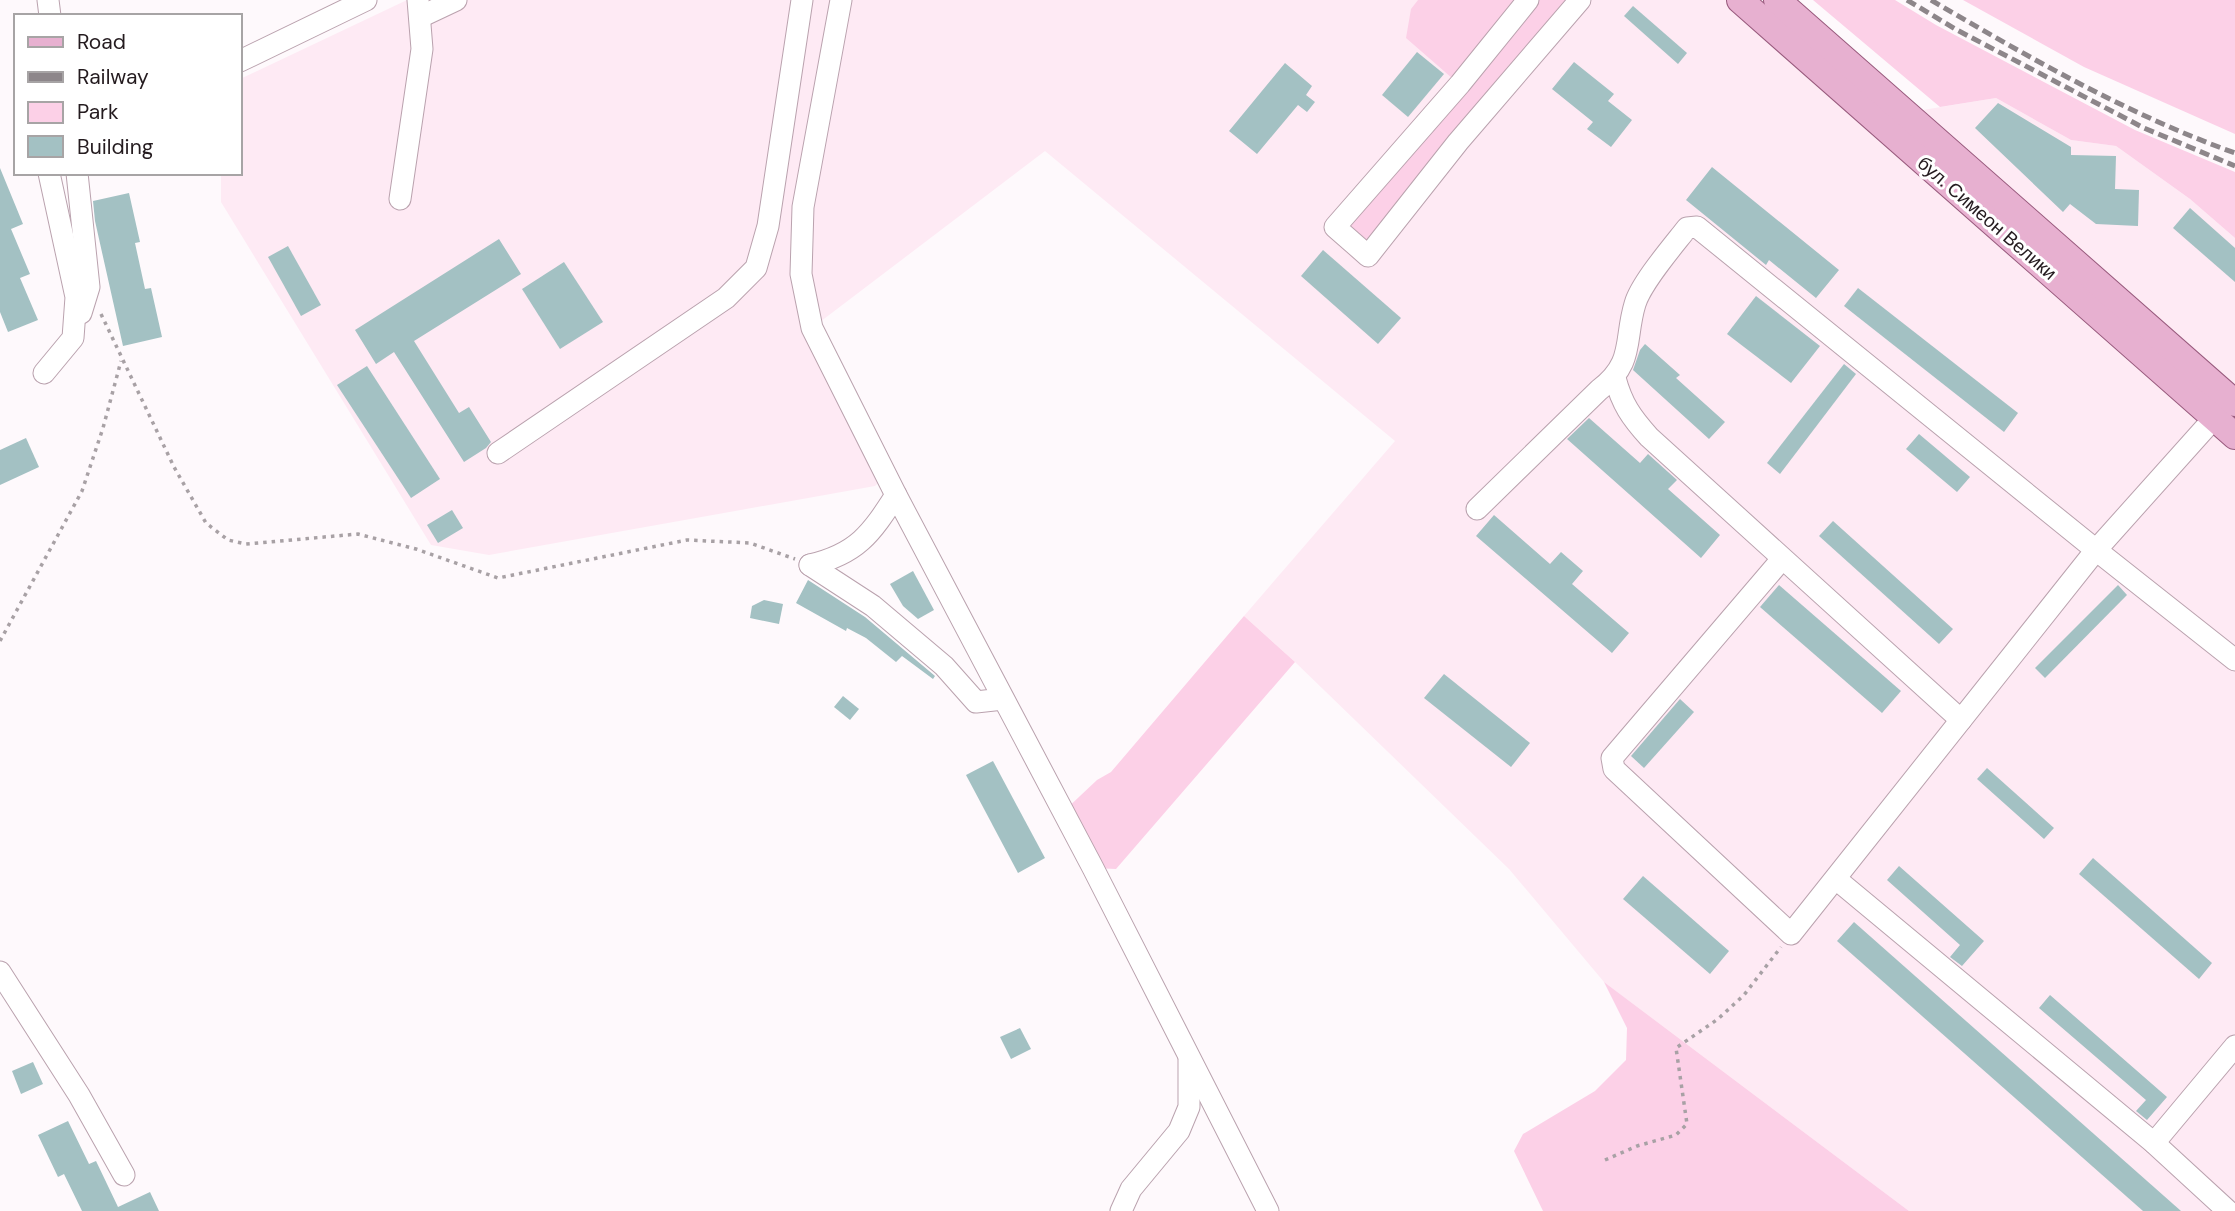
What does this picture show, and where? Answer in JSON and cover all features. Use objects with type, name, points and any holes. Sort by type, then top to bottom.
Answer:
[{"type":"main road","name":"бул. Симеон Велики","points":[[1740,0],[2227,406]]},
{"type":"main road","name":"бул. Симеон Велики","points":[[1777,0],[2227,406],[2235,436]]},
{"type":"street","points":[[242,60],[366,0]]},
{"type":"street","points":[[400,199],[422,49],[419,8],[456,0]]},
{"type":"street","points":[[498,453],[726,298],[756,268],[768,226],[802,0]]},
{"type":"street","points":[[841,0],[803,207],[801,274],[812,328],[1268,1211]]},
{"type":"street","points":[[1528,0],[1335,227],[1368,256],[1458,142],[1580,0]]},
{"type":"street","points":[[1429,119],[1428,129],[1434,142],[1448,146],[1458,142]]},
{"type":"street","points":[[50,175],[76,297],[74,338]]},
{"type":"street","points":[[44,373],[74,338],[89,287],[77,175]]},
{"type":"street","points":[[1477,509],[1599,390],[1615,378],[1630,344],[1636,302],[1687,228],[1697,227],[2235,660]]},
{"type":"street","points":[[1615,378],[1620,399],[1649,437],[1961,720]]},
{"type":"street","points":[[1782,559],[1612,758],[1614,769],[1791,934],[2096,550],[2227,406]]},
{"type":"street","points":[[810,565],[836,559],[852,548],[875,528],[896,495]]},
{"type":"street","points":[[810,565],[873,606],[944,666],[976,702],[1003,699]]},
{"type":"street","points":[[1836,879],[2154,1143],[2228,1211]]},
{"type":"street","points":[[0,972],[79,1095],[124,1175]]},
{"type":"street","points":[[2154,1143],[2235,1046]]},
{"type":"street","points":[[1121,1211],[1131,1189],[1179,1131],[1189,1107],[1189,1055]]},
{"type":"path","points":[[89,287],[174,467],[206,523],[228,540],[246,544],[358,534],[416,549],[498,578],[687,540],[750,543],[810,565]]},
{"type":"path","points":[[0,641],[82,491],[103,428],[121,358]]},
{"type":"path","points":[[1605,1160],[1637,1146],[1676,1135],[1687,1124],[1676,1048],[1718,1019],[1744,995],[1791,934]]},
{"type":"shaded area","points":[[407,0],[1740,0],[1874,118],[1996,98],[2071,140],[2116,146],[2190,199],[2235,238],[2235,1211],[1909,1211],[1604,982],[1509,869],[1244,616],[1395,441],[1045,151],[812,328],[886,476],[875,486],[489,555],[431,545],[221,202],[221,175],[242,175],[242,78]]},
{"type":"green space","points":[[1418,0],[1580,0],[1368,256],[1335,227],[1460,85],[1406,38],[1411,9]]},
{"type":"green space","points":[[1813,0],[1895,0],[1936,25],[2135,130],[2235,172],[2235,238],[2190,199],[2116,146],[2071,140],[1996,98],[1940,107]]},
{"type":"green space","points":[[1963,0],[2235,0],[2235,134],[2084,67]]},
{"type":"green space","points":[[1244,616],[1295,662],[1116,869],[1093,868],[1063,812],[1097,780],[1111,772]]},
{"type":"green space","points":[[1604,982],[1909,1211],[1543,1211],[1514,1151],[1523,1134],[1595,1091],[1626,1060],[1627,1028]]},
{"type":"building","points":[[1633,6],[1687,53],[1678,64],[1624,16]]},
{"type":"building","points":[[1417,52],[1444,74],[1408,117],[1382,95]]},
{"type":"building","points":[[1574,62],[1614,94],[1608,101],[1632,120],[1611,147],[1587,129],[1593,122],[1552,89]]},
{"type":"building","points":[[1285,63],[1312,86],[1306,95],[1315,102],[1307,112],[1298,105],[1257,154],[1229,131]]},
{"type":"building","points":[[1998,103],[2071,147],[2071,155],[2116,156],[2115,189],[2139,190],[2138,226],[2096,224],[2070,204],[2063,212],[1975,128]]},
{"type":"building","points":[[1712,167],[1839,270],[1816,298],[1769,260],[1766,265],[1686,200]]},
{"type":"building","points":[[0,168],[23,224],[11,229],[30,274],[20,278],[38,320],[8,332],[0,312]]},
{"type":"building","points":[[129,193],[140,242],[135,243],[145,289],[151,288],[162,337],[123,346],[93,201]]},
{"type":"building","points":[[2190,208],[2235,248],[2235,282],[2173,228]]},
{"type":"building","points":[[499,239],[521,274],[414,341],[459,413],[469,407],[491,442],[464,462],[394,352],[376,364],[355,330]]},
{"type":"building","points":[[288,246],[321,305],[301,316],[268,257]]},
{"type":"building","points":[[1323,250],[1401,318],[1378,344],[1301,276]]},
{"type":"building","points":[[564,262],[603,322],[560,349],[522,289]]},
{"type":"building","points":[[1858,288],[2018,413],[2004,432],[1844,306]]},
{"type":"building","points":[[1756,296],[1820,346],[1791,383],[1727,334]]},
{"type":"building","points":[[1645,344],[1680,375],[1676,378],[1725,422],[1709,439],[1633,370]]},
{"type":"building","points":[[1844,364],[1856,374],[1780,474],[1767,463]]},
{"type":"building","points":[[367,366],[440,479],[411,498],[337,385]]},
{"type":"building","points":[[1589,418],[1640,463],[1648,454],[1677,480],[1668,489],[1720,535],[1701,558],[1567,439]]},
{"type":"building","points":[[1919,434],[1970,477],[1957,492],[1906,449]]},
{"type":"building","points":[[26,438],[39,467],[0,485],[0,450]]},
{"type":"building","points":[[452,510],[463,528],[438,543],[427,525]]},
{"type":"building","points":[[1494,515],[1550,564],[1561,552],[1583,571],[1572,584],[1629,633],[1612,653],[1476,536]]},
{"type":"building","points":[[1833,521],[1953,629],[1939,644],[1819,536]]},
{"type":"building","points":[[913,571],[934,610],[918,619],[903,606],[890,584]]},
{"type":"building","points":[[808,580],[865,617],[935,676],[933,679],[902,656],[896,662],[866,638],[847,628],[846,631],[796,603]]},
{"type":"building","points":[[1779,585],[1901,691],[1882,713],[1760,607]]},
{"type":"building","points":[[2118,585],[2127,595],[2045,678],[2035,668]]},
{"type":"building","points":[[764,600],[783,604],[779,624],[750,618],[752,606]]},
{"type":"building","points":[[1444,674],[1530,743],[1511,767],[1424,698]]},
{"type":"building","points":[[843,696],[859,709],[850,720],[834,707]]},
{"type":"building","points":[[1680,699],[1694,712],[1644,768],[1631,756]]},
{"type":"building","points":[[993,761],[1045,858],[1018,873],[966,775]]},
{"type":"building","points":[[1987,768],[2054,828],[2044,839],[1977,779]]},
{"type":"building","points":[[2093,858],[2212,963],[2199,979],[2079,874]]},
{"type":"building","points":[[1899,866],[1984,941],[1962,966],[1950,957],[1960,945],[1887,880]]},
{"type":"building","points":[[1643,876],[1729,951],[1710,974],[1623,899]]},
{"type":"building","points":[[1854,922],[2181,1211],[2143,1211],[1837,941]]},
{"type":"building","points":[[2050,995],[2167,1097],[2147,1120],[2136,1111],[2146,1100],[2039,1008]]},
{"type":"building","points":[[1020,1028],[1031,1049],[1011,1059],[1000,1037]]},
{"type":"building","points":[[33,1062],[43,1084],[21,1094],[12,1071]]},
{"type":"building","points":[[68,1121],[89,1164],[96,1161],[118,1207],[150,1192],[159,1211],[82,1211],[64,1174],[58,1177],[38,1135]]},
{"type":"railway","points":[[1907,0],[1957,30],[2144,128],[2235,166]]},
{"type":"railway","points":[[1931,0],[2118,103],[2235,153]]}]
